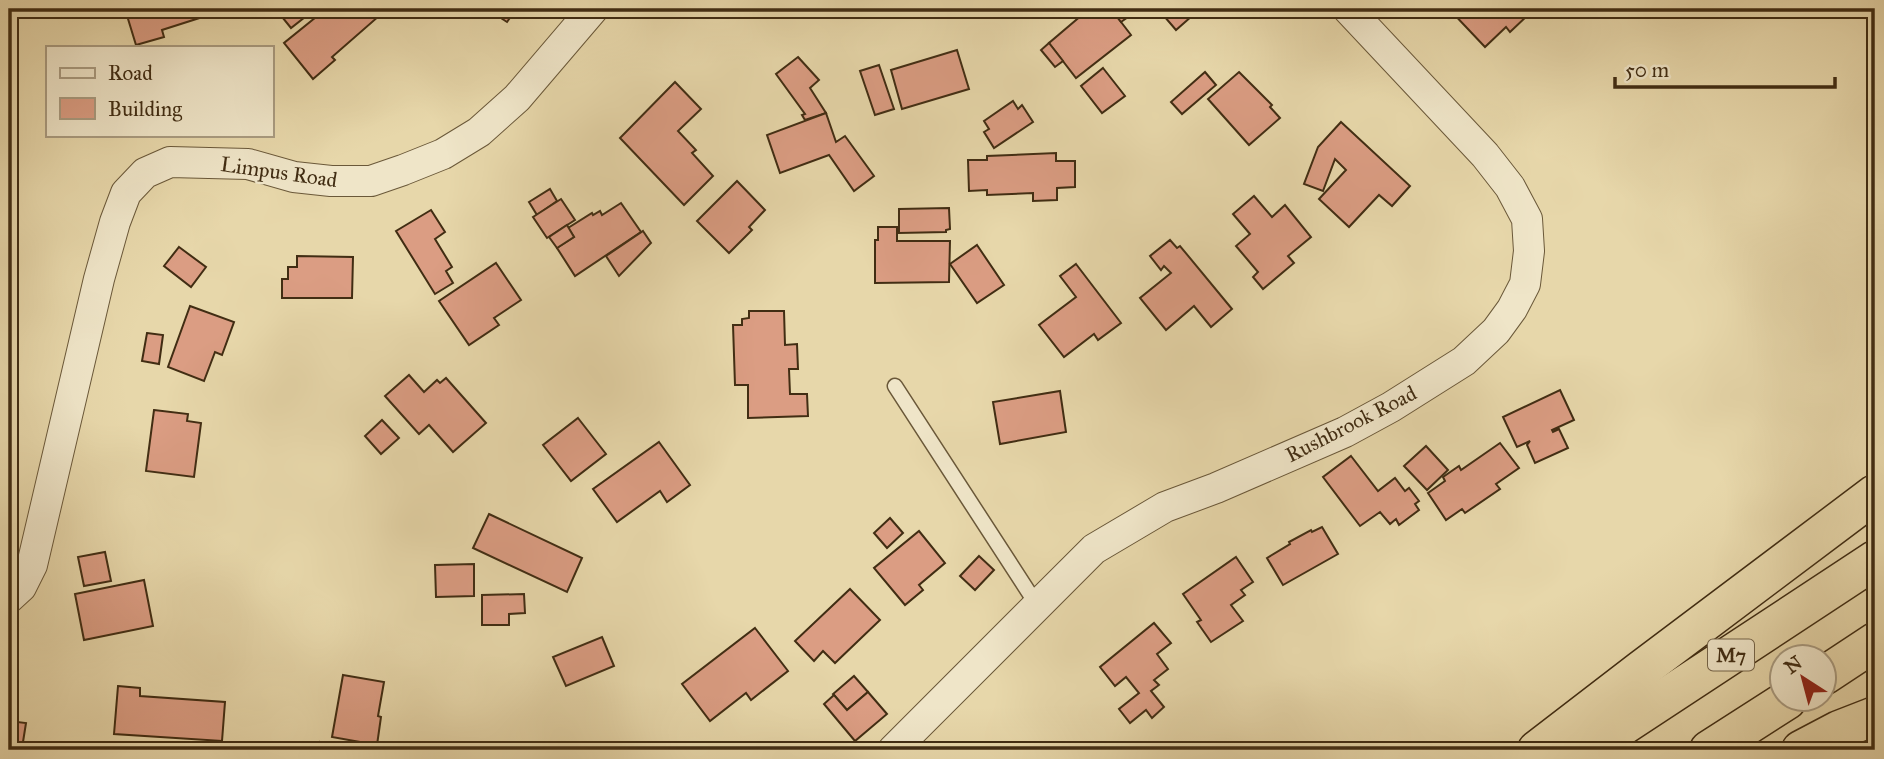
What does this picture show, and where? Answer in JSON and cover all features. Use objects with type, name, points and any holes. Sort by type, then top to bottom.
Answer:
[{"type":"highway","points":[[1537,750],[1875,494]]},
{"type":"highway","name":"M7","points":[[1586,750],[1875,560]]},
{"type":"highway","points":[[1839,666],[1875,642]]},
{"type":"highway","points":[[1709,750],[1769,711]]},
{"type":"highway","points":[[1801,750],[1839,730],[1875,716]]},
{"type":"street","name":"Limpus Road","points":[[9,598],[20,587],[32,565],[115,222],[126,193],[145,173],[170,162],[248,164],[295,177],[331,181],[371,181],[403,170],[443,154],[479,132],[517,98],[593,9]]},
{"type":"street","name":"Rushbrook Road","points":[[893,750],[1094,550],[1164,508],[1345,432],[1391,407],[1464,361],[1496,331],[1512,309],[1525,284],[1529,251],[1527,219],[1510,187],[1485,155],[1348,9]]},
{"type":"lane","points":[[895,386],[1037,605]]},
{"type":"building","points":[[125,9],[211,9],[212,14],[162,30],[164,37],[136,45]]},
{"type":"building","points":[[282,9],[299,9],[305,17],[291,28],[278,12]]},
{"type":"building","points":[[326,9],[373,9],[379,16],[332,57],[335,60],[313,79],[284,43]]},
{"type":"building","points":[[487,9],[516,9],[507,22]]},
{"type":"building","points":[[1089,9],[1111,9],[1131,35],[1076,78],[1049,43]]},
{"type":"building","points":[[1111,9],[1137,9],[1138,10],[1121,22]]},
{"type":"building","points":[[1158,9],[1185,9],[1192,16],[1176,30]]},
{"type":"building","points":[[1449,9],[1521,9],[1527,16],[1510,32],[1506,27],[1485,47]]},
{"type":"building","points":[[1049,43],[1063,61],[1055,67],[1041,50]]},
{"type":"building","points":[[957,50],[969,89],[902,109],[891,70]]},
{"type":"building","points":[[798,57],[819,80],[810,88],[826,113],[805,120],[802,115],[805,114],[776,74]]},
{"type":"building","points":[[879,65],[894,109],[875,115],[860,71]]},
{"type":"building","points":[[1103,68],[1125,96],[1102,113],[1081,86]]},
{"type":"building","points":[[1205,72],[1216,85],[1182,114],[1171,102]]},
{"type":"building","points":[[1239,72],[1272,105],[1270,107],[1280,118],[1249,145],[1208,99]]},
{"type":"building","points":[[675,82],[701,109],[678,131],[696,150],[692,153],[713,176],[684,205],[620,138]]},
{"type":"building","points":[[1013,101],[1018,109],[1022,105],[1033,122],[994,148],[984,132],[989,129],[984,121]]},
{"type":"building","points":[[826,113],[836,142],[845,136],[874,176],[854,191],[829,155],[780,173],[767,135]]},
{"type":"building","points":[[1341,122],[1410,186],[1392,206],[1379,195],[1349,227],[1319,199],[1346,170],[1335,159],[1323,191],[1304,184],[1318,147]]},
{"type":"building","points":[[1056,153],[1056,161],[1075,161],[1075,187],[1057,188],[1057,200],[1033,201],[1033,193],[987,195],[987,190],[969,191],[968,160],[987,160],[987,156]]},
{"type":"building","points":[[737,181],[765,210],[749,227],[752,230],[729,253],[697,221]]},
{"type":"building","points":[[9,186],[16,187],[11,245],[9,245]]},
{"type":"building","points":[[550,189],[557,201],[537,215],[529,202]]},
{"type":"building","points":[[1254,196],[1272,217],[1285,205],[1311,237],[1288,256],[1294,263],[1263,289],[1253,277],[1258,272],[1236,246],[1250,234],[1233,214]]},
{"type":"building","points":[[561,199],[575,220],[547,238],[533,217]]},
{"type":"building","points":[[621,203],[641,232],[575,276],[557,248],[574,237],[568,228],[592,213],[593,215],[600,211],[602,215]]},
{"type":"building","points":[[949,208],[950,229],[946,232],[899,233],[899,209]]},
{"type":"building","points":[[431,210],[445,232],[435,239],[452,267],[446,271],[453,283],[435,294],[396,231]]},
{"type":"building","points":[[567,225],[574,237],[557,248],[549,237]]},
{"type":"building","points":[[878,227],[897,227],[897,241],[950,241],[949,282],[875,283],[875,240],[878,240]]},
{"type":"building","points":[[643,231],[651,243],[619,276],[606,256]]},
{"type":"building","points":[[1170,240],[1177,248],[1180,246],[1232,309],[1211,327],[1194,306],[1166,330],[1140,298],[1171,273],[1164,266],[1161,270],[1150,256]]},
{"type":"building","points":[[977,245],[1004,285],[977,303],[950,264]]},
{"type":"building","points":[[179,247],[206,267],[191,287],[164,266]]},
{"type":"building","points":[[297,256],[353,257],[352,298],[282,298],[282,279],[288,279],[288,267],[297,267]]},
{"type":"building","points":[[496,263],[521,300],[494,318],[499,325],[469,345],[439,301]]},
{"type":"building","points":[[1076,264],[1121,323],[1098,340],[1094,334],[1064,357],[1039,325],[1076,297],[1060,276]]},
{"type":"building","points":[[190,306],[234,322],[222,355],[215,352],[204,381],[168,367]]},
{"type":"building","points":[[749,311],[784,311],[785,345],[797,344],[798,369],[789,369],[790,394],[807,394],[808,416],[748,418],[748,385],[735,385],[733,325],[742,325],[742,319],[749,318]]},
{"type":"building","points":[[147,333],[163,335],[159,364],[142,361]]},
{"type":"building","points":[[409,375],[424,392],[437,380],[440,383],[446,378],[486,423],[453,452],[429,425],[419,434],[385,396]]},
{"type":"building","points":[[1560,390],[1574,420],[1552,430],[1553,432],[1559,429],[1568,448],[1535,463],[1527,445],[1530,441],[1517,447],[1503,417]]},
{"type":"building","points":[[1060,391],[1066,432],[1000,444],[993,402]]},
{"type":"building","points":[[154,410],[188,414],[187,421],[201,423],[194,477],[146,471]]},
{"type":"building","points":[[578,418],[606,454],[571,481],[543,445]]},
{"type":"building","points":[[382,420],[399,438],[381,454],[365,436]]},
{"type":"building","points":[[659,442],[690,485],[667,502],[660,491],[617,522],[593,489]]},
{"type":"building","points":[[1500,443],[1519,468],[1496,484],[1500,489],[1465,513],[1462,509],[1446,520],[1428,493],[1445,481],[1443,477],[1459,466],[1461,470]]},
{"type":"building","points":[[1426,446],[1448,470],[1427,490],[1404,466]]},
{"type":"building","points":[[1351,456],[1378,491],[1395,478],[1405,491],[1409,488],[1419,501],[1415,504],[1419,510],[1399,525],[1396,519],[1390,524],[1380,512],[1360,526],[1323,477]]},
{"type":"building","points":[[489,514],[582,558],[567,592],[473,548]]},
{"type":"building","points":[[890,518],[903,533],[887,548],[874,533]]},
{"type":"building","points":[[1322,527],[1338,554],[1283,585],[1267,558],[1290,544],[1289,542]]},
{"type":"building","points":[[919,531],[945,563],[919,585],[923,590],[905,605],[874,568]]},
{"type":"building","points":[[105,552],[111,581],[84,586],[78,557]]},
{"type":"building","points":[[979,556],[994,570],[975,590],[960,576]]},
{"type":"building","points":[[1236,557],[1253,582],[1241,590],[1245,595],[1231,605],[1243,621],[1211,642],[1197,622],[1201,620],[1183,594]]},
{"type":"building","points":[[474,564],[474,596],[436,597],[435,565]]},
{"type":"building","points":[[144,580],[153,626],[84,640],[75,594]]},
{"type":"building","points":[[850,589],[880,620],[835,663],[823,651],[814,661],[795,641]]},
{"type":"building","points":[[524,594],[525,613],[509,614],[509,625],[482,625],[482,595]]},
{"type":"building","points":[[1154,623],[1171,643],[1157,654],[1168,669],[1154,680],[1159,685],[1151,691],[1164,707],[1152,718],[1146,710],[1130,723],[1119,709],[1139,693],[1126,677],[1115,686],[1100,667]]},
{"type":"building","points":[[755,628],[788,671],[751,700],[746,693],[710,721],[682,684]]},
{"type":"building","points":[[602,637],[614,666],[566,686],[553,657]]},
{"type":"building","points":[[343,675],[384,682],[378,716],[381,717],[377,745],[332,737]]},
{"type":"building","points":[[854,676],[868,692],[847,710],[833,694]]},
{"type":"building","points":[[118,686],[140,688],[140,696],[225,702],[222,741],[114,734]]},
{"type":"building","points":[[868,692],[887,714],[855,741],[824,704],[834,695],[847,710]]},
{"type":"building","points":[[9,721],[26,723],[23,742],[56,746],[55,750],[9,750]]},
{"type":"building","points":[[320,742],[340,745],[339,750],[319,750]]}]
